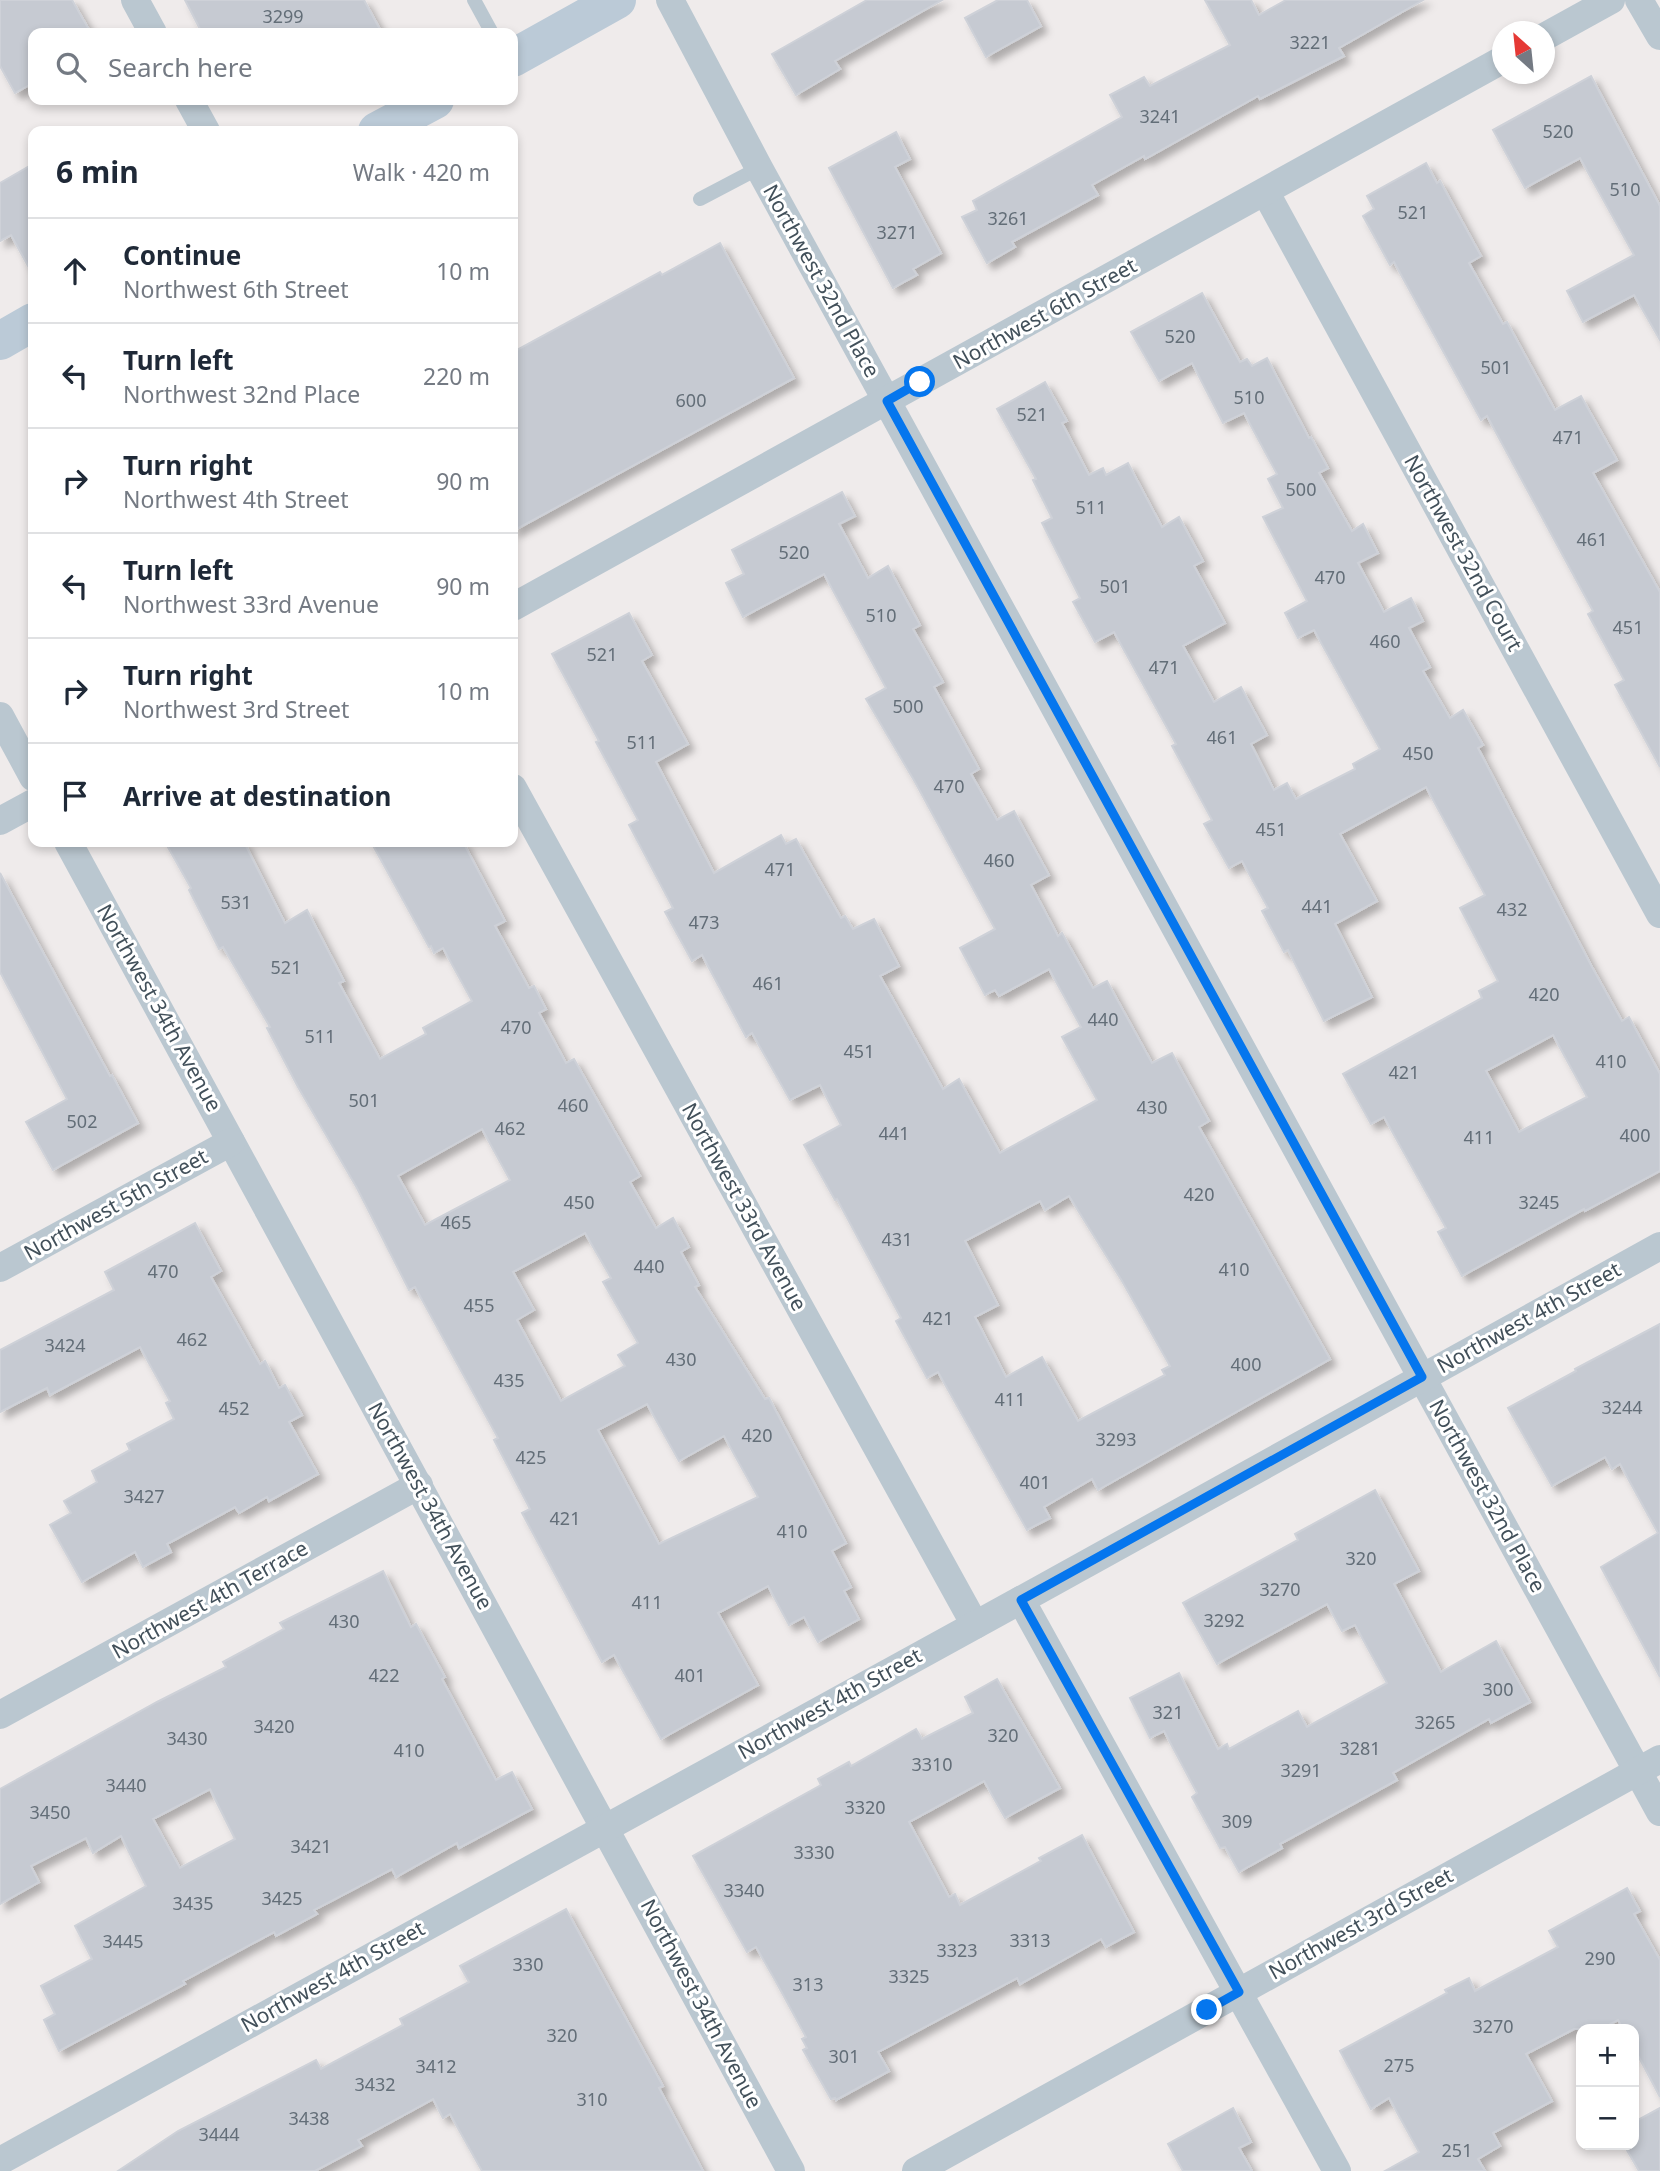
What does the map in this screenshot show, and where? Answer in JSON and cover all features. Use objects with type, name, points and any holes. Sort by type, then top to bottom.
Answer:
[{"type":"main road","points":[[518,55],[617,0]]},
{"type":"main road","points":[[386,126],[426,105]]},
{"type":"main road","points":[[0,341],[28,325]]},
{"type":"street","points":[[136,0],[150,28]]},
{"type":"street","name":"Northwest 32nd Place","points":[[670,0],[759,168],[1422,1377],[1649,1765],[1660,1812]]},
{"type":"street","points":[[1555,31],[1611,0]]},
{"type":"street","points":[[1639,0],[1660,36]]},
{"type":"street","name":"Northwest 6th Street","points":[[518,604],[1492,66]]},
{"type":"street","points":[[192,105],[203,126]]},
{"type":"street","name":"Northwest 32nd Court","points":[[1266,193],[1660,914]]},
{"type":"street","points":[[0,716],[28,769]]},
{"type":"street","name":"Northwest 33rd Avenue","points":[[518,797],[975,1625]]},
{"type":"street","points":[[0,821],[28,806]]},
{"type":"street","name":"Northwest 34th Avenue","points":[[71,847],[791,2171]]},
{"type":"street","name":"Northwest 5th Street","points":[[0,1268],[231,1142]]},
{"type":"street","name":"Northwest 4th Street","points":[[0,2161],[1660,1245]]},
{"type":"street","name":"Northwest 4th Terrace","points":[[0,1715],[419,1485]]},
{"type":"street","points":[[1021,1600],[1337,2171]]},
{"type":"street","name":"Northwest 3rd Street","points":[[916,2171],[1649,1765]]},
{"type":"lane","points":[[474,0],[489,28]]},
{"type":"lane","points":[[700,199],[759,168]]},
{"type":"building","points":[[0,0],[72,0],[88,28],[28,28],[28,86],[15,93],[0,66]]},
{"type":"building","points":[[185,0],[364,0],[379,28],[199,28]]},
{"type":"building","points":[[867,0],[942,0],[835,61],[840,69],[796,95],[772,54]]},
{"type":"building","points":[[998,0],[1027,0],[1041,26],[986,57],[965,18]]},
{"type":"building","points":[[1205,0],[1251,0],[1259,15],[1286,0],[1423,0],[1339,48],[1344,56],[1260,99],[1258,96],[1145,159],[1144,156],[1092,185],[1098,195],[1012,242],[1015,247],[987,263],[962,217],[977,210],[973,201],[1122,117],[1110,95],[1144,77],[1150,86],[1230,45]]},
{"type":"building","points":[[1591,76],[1660,206],[1660,340],[1634,295],[1583,322],[1567,291],[1634,255],[1580,158],[1525,188],[1493,130]]},
{"type":"building","points":[[896,132],[910,159],[895,167],[941,253],[913,269],[917,275],[893,288],[829,168]]},
{"type":"building","points":[[1426,163],[1437,183],[1440,181],[1481,256],[1469,263],[1503,324],[1507,322],[1555,410],[1581,396],[1617,460],[1593,473],[1660,592],[1660,767],[1615,685],[1624,680],[1588,614],[1593,611],[1487,416],[1481,420],[1394,262],[1390,265],[1363,216],[1374,209],[1367,196]]},
{"type":"building","points":[[28,167],[28,266],[11,235],[0,241],[0,183]]},
{"type":"building","points":[[720,243],[794,378],[518,528],[518,349],[660,272],[662,275]]},
{"type":"building","points":[[1202,293],[1240,362],[1247,359],[1252,366],[1267,358],[1328,468],[1319,473],[1352,531],[1363,524],[1378,553],[1358,563],[1384,612],[1411,598],[1423,621],[1409,628],[1430,667],[1423,671],[1450,718],[1463,710],[1483,745],[1478,748],[1592,967],[1622,1021],[1629,1017],[1660,1074],[1660,1171],[1462,1276],[1438,1232],[1446,1228],[1384,1117],[1371,1124],[1343,1074],[1482,998],[1479,991],[1498,981],[1460,908],[1485,895],[1426,787],[1340,834],[1377,901],[1335,924],[1372,997],[1324,1021],[1288,950],[1284,952],[1262,911],[1268,908],[1242,861],[1229,868],[1204,824],[1212,820],[1172,746],[1176,744],[1114,632],[1095,642],[1073,602],[1080,598],[1042,523],[1052,518],[1033,480],[1036,479],[997,409],[1045,382],[1067,421],[1062,423],[1089,475],[1103,468],[1106,475],[1128,463],[1162,527],[1179,517],[1203,561],[1194,566],[1225,623],[1183,646],[1214,702],[1241,687],[1267,735],[1251,744],[1274,790],[1287,783],[1296,799],[1355,769],[1353,764],[1380,749],[1314,630],[1298,638],[1285,613],[1307,601],[1263,517],[1283,508],[1268,479],[1277,474],[1244,413],[1223,423],[1192,363],[1159,381],[1131,332]],"holes":[[[1553,1035],[1587,1097],[1519,1132],[1486,1071]]]},
{"type":"building","points":[[842,492],[855,516],[839,524],[868,578],[888,566],[920,625],[913,629],[943,682],[934,687],[979,769],[971,774],[997,820],[1014,811],[1049,875],[1031,885],[1058,936],[1062,933],[1093,988],[1107,981],[1152,1063],[1172,1053],[1209,1121],[1199,1127],[1330,1359],[1098,1490],[1092,1479],[1044,1507],[1050,1518],[1027,1530],[938,1372],[927,1378],[896,1321],[901,1318],[837,1199],[835,1200],[804,1145],[841,1125],[820,1085],[790,1100],[752,1033],[746,1037],[702,955],[692,961],[665,912],[673,908],[629,825],[638,820],[552,654],[629,613],[652,655],[642,661],[688,744],[656,762],[714,873],[781,835],[786,844],[796,839],[841,918],[845,916],[853,929],[874,919],[899,966],[880,976],[943,1089],[959,1079],[1000,1153],[1097,1100],[1062,1037],[1081,1027],[1049,969],[999,996],[995,990],[985,995],[960,948],[995,929],[915,782],[866,699],[886,688],[824,574],[743,617],[726,583],[744,574],[732,550]],"holes":[[[1069,1196],[1122,1281],[1170,1366],[1162,1370],[1165,1375],[1078,1421],[1042,1357],[1006,1377],[975,1317],[998,1305],[965,1241],[1040,1201],[1045,1210]]]},
{"type":"building","points":[[168,847],[247,847],[285,923],[307,910],[344,981],[339,983],[380,1059],[426,1034],[423,1028],[472,1001],[443,948],[434,953],[431,946],[429,947],[374,847],[466,847],[505,921],[495,926],[529,988],[534,986],[546,1009],[539,1013],[566,1063],[574,1059],[640,1176],[630,1182],[656,1228],[673,1218],[689,1247],[681,1252],[699,1285],[695,1287],[765,1399],[769,1398],[846,1543],[832,1551],[851,1587],[844,1591],[859,1619],[818,1642],[804,1617],[789,1625],[768,1586],[718,1613],[758,1685],[661,1739],[614,1655],[602,1662],[522,1513],[530,1509],[494,1440],[498,1438],[415,1287],[409,1290],[357,1188],[298,1087],[267,1028],[270,1027],[223,947],[219,949],[189,890],[191,888]],"holes":[[[482,1129],[510,1180],[425,1225],[398,1176]],[[585,1233],[611,1278],[603,1282],[638,1343],[618,1355],[625,1366],[561,1401],[517,1320],[534,1310],[513,1272]],[[647,1404],[679,1461],[724,1436],[758,1497],[659,1544],[598,1430]]]},
{"type":"building","points":[[0,873],[138,1123],[53,1170],[26,1122],[67,1099],[0,972]]},
{"type":"building","points":[[195,1223],[221,1271],[211,1277],[260,1364],[265,1361],[279,1388],[285,1385],[302,1415],[289,1422],[318,1474],[269,1501],[267,1497],[239,1513],[235,1507],[167,1544],[171,1552],[143,1567],[135,1552],[82,1582],[50,1525],[71,1513],[64,1501],[97,1482],[92,1471],[130,1450],[127,1444],[174,1419],[166,1403],[170,1401],[140,1347],[50,1395],[47,1388],[0,1412],[0,1350],[114,1290],[105,1272]]},
{"type":"building","points":[[1660,1324],[1660,1677],[1601,1567],[1658,1533],[1620,1464],[1612,1469],[1605,1457],[1552,1486],[1508,1408]]},
{"type":"building","points":[[1375,1490],[1419,1571],[1394,1584],[1441,1672],[1496,1641],[1530,1702],[1491,1723],[1489,1719],[1393,1773],[1397,1780],[1280,1844],[1282,1848],[1239,1872],[1225,1847],[1220,1848],[1192,1797],[1197,1793],[1164,1731],[1150,1738],[1130,1698],[1179,1673],[1218,1749],[1227,1744],[1229,1749],[1298,1711],[1307,1727],[1387,1683],[1355,1625],[1342,1631],[1327,1604],[1217,1664],[1183,1603],[1298,1540],[1295,1534]]},
{"type":"building","points":[[383,1571],[411,1627],[416,1624],[445,1677],[442,1679],[496,1780],[512,1772],[532,1809],[459,1848],[457,1843],[396,1877],[392,1869],[314,1910],[317,1914],[276,1936],[274,1932],[183,1981],[185,1984],[59,2051],[44,2020],[55,2014],[41,1986],[92,1959],[75,1926],[146,1886],[121,1836],[93,1853],[86,1838],[31,1866],[39,1882],[0,1904],[0,1789],[226,1667],[223,1662],[284,1629],[280,1623]],"holes":[[[210,1789],[235,1839],[180,1868],[153,1819]]]},
{"type":"building","points":[[997,1679],[1060,1788],[1005,1818],[984,1781],[909,1822],[949,1897],[955,1894],[960,1905],[1041,1861],[1039,1858],[1082,1835],[1134,1932],[1106,1947],[1101,1939],[1020,1984],[1017,1978],[878,2052],[889,2071],[836,2100],[831,2099],[803,2050],[807,2048],[802,2039],[806,2037],[775,1980],[756,1947],[747,1952],[693,1856],[821,1785],[818,1779],[849,1762],[851,1766],[916,1729],[922,1739],[973,1713],[965,1697]]},
{"type":"building","points":[[1627,1888],[1640,1911],[1634,1914],[1660,1960],[1660,2097],[1639,2057],[1639,2024],[1620,2024],[1618,2020],[1610,2024],[1576,2024],[1576,2029],[1526,2054],[1552,2101],[1493,2133],[1500,2146],[1478,2159],[1485,2171],[1385,2171],[1419,2152],[1389,2098],[1371,2109],[1340,2051],[1447,1993],[1445,1990],[1469,1978],[1475,1991],[1558,1947],[1549,1931]]},
{"type":"building","points":[[566,1909],[663,2086],[659,2088],[703,2171],[482,2171],[450,2114],[443,2118],[433,2099],[358,2140],[362,2146],[315,2171],[118,2171],[178,2131],[316,2060],[321,2069],[403,2025],[400,2019],[469,1982],[460,1966]]},
{"type":"building","points":[[1233,2108],[1251,2142],[1239,2148],[1252,2171],[1183,2171],[1168,2144]]},
{"type":"building","points":[[1660,2108],[1660,2171],[1639,2171],[1627,2150],[1639,2150],[1639,2119]]},
{"type":"route","points":[[920,382],[887,401],[1422,1377],[1021,1600],[1239,1992],[1207,2010]]}]
